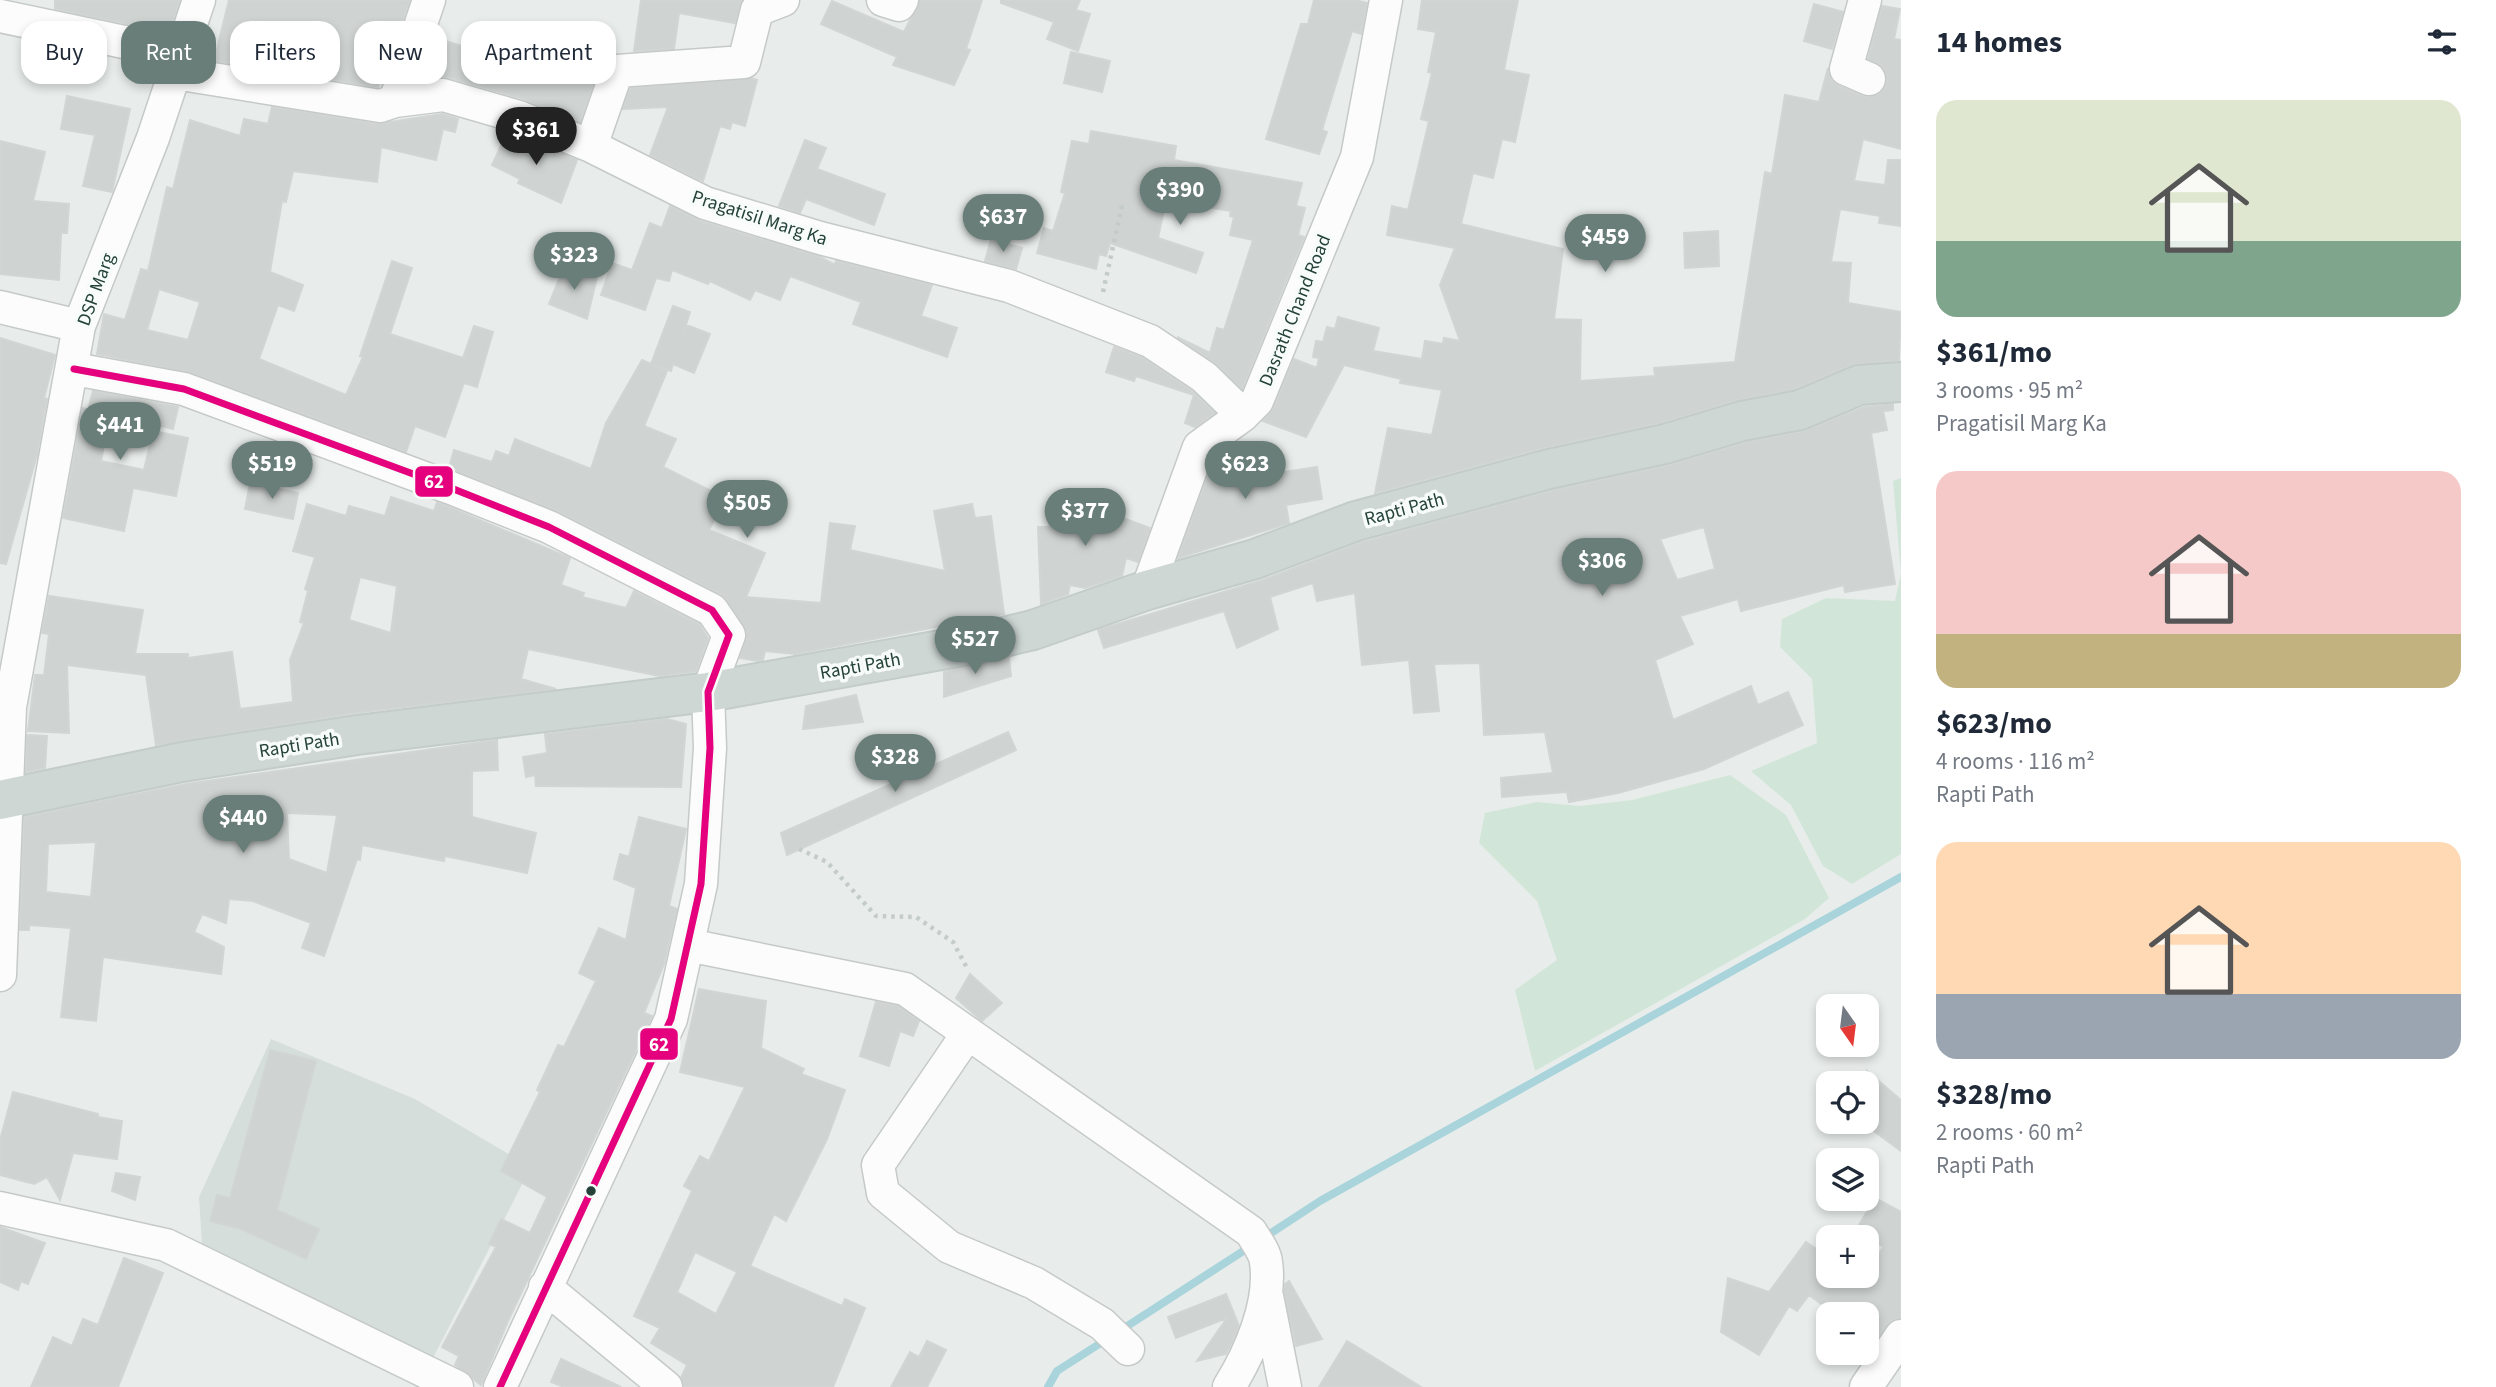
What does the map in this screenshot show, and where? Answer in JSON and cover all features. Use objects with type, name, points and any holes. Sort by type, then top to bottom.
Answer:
[{"type":"main road","name":"Rapti Path","points":[[4,799],[195,760],[357,735],[708,692],[974,644],[1032,630],[1147,590],[1255,559],[1379,514],[1549,469],[1665,444],[1742,421],[1800,410],[1858,385],[1901,382]]},
{"type":"street","name":"DSP Marg","points":[[192,21],[199,0]]},
{"type":"street","points":[[395,101],[429,0]]},
{"type":"street","points":[[591,146],[617,71],[744,62],[757,10],[783,0]]},
{"type":"street","points":[[883,0],[900,5],[902,0]]},
{"type":"street","name":"Dasrath Chand Road","points":[[1147,590],[1199,447],[1243,415],[1257,401],[1357,157],[1386,0]]},
{"type":"street","points":[[1865,0],[1846,69],[1869,79]]},
{"type":"street","name":"Pragatisil Marg Ka","points":[[0,16],[121,49]]},
{"type":"street","name":"Pragatisil Marg Ka","points":[[216,72],[380,106],[395,101],[443,95],[519,117],[591,146],[705,203],[820,238],[1009,286],[1150,341],[1204,377],[1243,415]]},
{"type":"street","name":"DSP Marg","points":[[0,975],[4,799],[10,706],[74,369],[79,326],[153,138],[171,84]]},
{"type":"street","points":[[0,307],[79,326]]},
{"type":"street","points":[[74,369],[184,388],[549,527],[712,610],[729,635],[708,692],[710,748],[705,852],[701,884],[671,1019],[500,1387]]},
{"type":"street","points":[[688,945],[905,989],[1152,1160],[1259,1246],[1285,1387]]},
{"type":"street","points":[[968,1033],[878,1165],[883,1193],[949,1247],[1034,1283],[1102,1324],[1128,1349]]},
{"type":"street","points":[[0,1208],[166,1245],[457,1387]]},
{"type":"street","points":[[545,1287],[666,1387]]},
{"type":"street","points":[[1229,1387],[1247,1359],[1266,1292]]},
{"type":"street","points":[[1866,1387],[1901,1336]]},
{"type":"path","points":[[1096,321],[1123,201]]},
{"type":"path","points":[[799,849],[827,862],[876,916],[916,917],[953,942],[967,968]]},
{"type":"shaded area","points":[[271,1039],[415,1099],[531,1167],[433,1358],[202,1245],[199,1197]]},
{"type":"green space","points":[[1901,478],[1901,573],[1893,481]]},
{"type":"green space","points":[[1901,573],[1901,854],[1852,884],[1823,866],[1791,805],[1751,771],[1817,743],[1812,679],[1780,647],[1782,619],[1826,598],[1895,601]]},
{"type":"green space","points":[[1730,775],[1786,815],[1829,898],[1805,919],[1535,1071],[1515,990],[1557,960],[1537,901],[1479,843],[1485,813],[1537,802],[1580,806],[1632,800]]},
{"type":"building","points":[[55,0],[180,0],[173,21],[121,23],[55,9]]},
{"type":"building","points":[[229,0],[410,0],[402,21],[354,21],[354,83],[340,81],[340,21],[230,21],[230,64],[216,61]]},
{"type":"building","points":[[641,0],[742,0],[735,23],[679,13],[674,49],[634,51]]},
{"type":"building","points":[[920,0],[982,0],[966,49],[970,50],[954,85],[893,65],[897,57],[821,24],[832,1],[904,32]]},
{"type":"building","points":[[1001,0],[1080,0],[1076,10],[1090,14],[1078,51],[1047,39],[1054,22],[1001,3]]},
{"type":"building","points":[[1314,0],[1355,0],[1367,3],[1361,34],[1352,31],[1322,130],[1327,132],[1319,154],[1266,139],[1301,24],[1308,24]]},
{"type":"building","points":[[1422,0],[1518,0],[1504,70],[1529,75],[1515,142],[1502,139],[1493,178],[1473,173],[1461,224],[1563,249],[1554,319],[1581,320],[1580,381],[1655,376],[1654,368],[1735,362],[1765,172],[1772,174],[1785,95],[1819,102],[1828,68],[1831,80],[1839,86],[1862,96],[1872,97],[1880,93],[1886,86],[1887,76],[1883,68],[1868,59],[1882,6],[1900,9],[1894,39],[1901,40],[1901,149],[1863,139],[1854,181],[1885,185],[1888,160],[1901,160],[1901,226],[1879,223],[1880,216],[1840,209],[1831,262],[1851,263],[1848,303],[1901,312],[1899,360],[1851,365],[1794,389],[1738,400],[1660,423],[1543,448],[1375,493],[1388,428],[1432,435],[1442,390],[1400,383],[1401,379],[1344,365],[1306,437],[1263,421],[1274,408],[1294,359],[1317,368],[1319,358],[1313,357],[1316,341],[1323,342],[1327,327],[1335,329],[1338,317],[1379,328],[1373,351],[1422,359],[1425,341],[1443,344],[1444,338],[1460,341],[1440,285],[1455,248],[1387,235],[1392,206],[1408,210],[1429,121],[1421,119],[1432,73],[1428,72],[1436,32],[1418,29]]},
{"type":"building","points":[[1814,4],[1843,12],[1832,49],[1804,41]]},
{"type":"building","points":[[447,41],[461,46],[461,81],[448,77]]},
{"type":"building","points":[[1071,52],[1110,61],[1102,92],[1064,83]]},
{"type":"building","points":[[751,78],[757,80],[745,126],[732,122],[730,129],[720,126],[703,181],[650,155],[668,107],[623,109],[630,88]]},
{"type":"building","points":[[472,84],[594,84],[580,122],[524,99]]},
{"type":"building","points":[[67,96],[130,109],[112,192],[83,186],[95,135],[61,129]]},
{"type":"building","points":[[272,107],[377,124],[442,114],[458,119],[455,132],[443,129],[436,160],[381,147],[377,182],[293,171],[286,202],[282,201],[270,272],[303,285],[294,311],[278,305],[259,359],[346,395],[363,357],[360,356],[392,261],[412,268],[390,334],[463,358],[474,326],[493,332],[477,387],[464,383],[445,437],[415,426],[406,452],[190,372],[97,354],[104,314],[125,320],[141,269],[148,271],[167,187],[173,189],[190,120],[240,136],[244,119],[268,124]],"holes":[[[159,289],[200,302],[188,340],[147,330]]]},
{"type":"building","points":[[1091,131],[1176,146],[1174,160],[1302,183],[1296,206],[1305,208],[1298,235],[1304,237],[1242,389],[1214,362],[1177,337],[1210,353],[1217,328],[1224,330],[1253,240],[1230,235],[1234,217],[1230,216],[1231,211],[1166,200],[1158,238],[1203,253],[1196,273],[1110,243],[1106,256],[1099,254],[1096,269],[1037,253],[1044,228],[1053,231],[1065,193],[1061,192],[1072,141],[1089,144]]},
{"type":"building","points":[[507,133],[577,160],[561,203],[518,183],[520,179],[492,165]]},
{"type":"building","points":[[805,140],[826,148],[817,169],[885,194],[874,225],[806,199],[800,213],[779,206]]},
{"type":"building","points":[[0,141],[45,152],[33,201],[69,204],[67,233],[61,233],[59,280],[0,274]]},
{"type":"building","points":[[670,206],[700,221],[820,257],[835,265],[836,261],[932,285],[921,316],[957,328],[947,357],[853,324],[861,302],[790,276],[780,300],[755,290],[750,300],[710,281],[708,284],[672,270],[669,281],[656,278],[645,310],[601,295],[612,263],[632,270],[650,223],[662,228]]},
{"type":"building","points":[[1718,231],[1719,266],[1685,268],[1684,233]]},
{"type":"building","points":[[991,239],[1022,248],[1016,269],[985,261]]},
{"type":"building","points":[[564,267],[597,277],[587,319],[549,304]]},
{"type":"building","points":[[673,306],[690,312],[683,334],[687,325],[710,334],[694,373],[673,364],[671,371],[651,364]]},
{"type":"building","points":[[0,338],[55,355],[44,398],[47,399],[37,455],[6,564],[0,563]]},
{"type":"building","points":[[1114,347],[1141,357],[1192,391],[1215,413],[1195,427],[1185,423],[1194,395],[1136,376],[1134,381],[1106,372]]},
{"type":"building","points":[[642,360],[667,371],[644,426],[676,439],[663,467],[725,498],[709,530],[765,553],[746,597],[821,603],[830,523],[855,526],[850,550],[945,571],[934,511],[972,504],[975,518],[991,516],[1004,614],[795,654],[765,651],[763,660],[758,661],[740,658],[747,632],[720,594],[557,511],[449,468],[454,450],[492,462],[496,451],[509,456],[515,439],[591,469],[606,423]]},
{"type":"building","points":[[93,391],[178,407],[173,429],[110,413],[101,461],[144,470],[153,431],[188,438],[176,496],[133,488],[124,531],[63,518],[83,408],[88,410]]},
{"type":"building","points":[[1893,404],[1893,410],[1883,411],[1887,430],[1871,433],[1895,584],[1845,592],[1844,585],[1741,611],[1738,599],[1680,616],[1693,644],[1655,660],[1673,720],[1751,686],[1758,705],[1788,692],[1803,725],[1704,769],[1618,793],[1569,802],[1567,792],[1502,797],[1501,778],[1553,773],[1545,732],[1484,735],[1480,663],[1434,664],[1439,711],[1414,713],[1409,660],[1362,665],[1355,593],[1317,601],[1313,583],[1270,597],[1278,629],[1237,648],[1224,611],[1104,648],[1098,630],[1263,580],[1363,542],[1554,490],[1670,465],[1747,442],[1804,431],[1864,407]],"holes":[[[1704,527],[1715,569],[1677,580],[1660,539]]]},
{"type":"building","points":[[1229,448],[1256,458],[1253,477],[1317,467],[1322,499],[1286,505],[1289,523],[1178,558],[1214,459]]},
{"type":"building","points":[[250,483],[298,493],[293,519],[245,509]]},
{"type":"building","points":[[1059,494],[1150,528],[1138,562],[1126,558],[1122,576],[1085,588],[1070,585],[1068,594],[1041,604],[1038,527],[1049,527]]},
{"type":"building","points":[[391,497],[434,511],[437,502],[570,558],[561,585],[584,593],[582,597],[626,608],[634,591],[699,624],[708,638],[696,671],[659,676],[528,649],[521,679],[556,689],[354,713],[156,745],[146,675],[67,665],[69,733],[28,731],[35,675],[44,675],[49,634],[42,633],[49,596],[143,610],[135,654],[188,654],[188,658],[232,652],[240,709],[293,702],[290,660],[304,623],[300,622],[308,591],[305,589],[315,557],[293,551],[307,504],[346,516],[349,506],[385,516]],"holes":[[[360,577],[397,586],[391,633],[349,620]]]},
{"type":"building","points":[[1009,658],[1011,676],[944,697],[944,672]]},
{"type":"building","points":[[856,695],[863,722],[803,729],[806,706]]},
{"type":"building","points":[[667,719],[686,724],[681,787],[536,786],[535,775],[526,777],[523,757],[547,753],[545,734]]},
{"type":"building","points":[[1008,732],[1016,750],[787,855],[781,833]]},
{"type":"building","points":[[27,735],[47,736],[45,768],[26,772]]},
{"type":"building","points":[[497,740],[498,770],[472,771],[472,817],[536,833],[527,873],[445,856],[444,861],[362,845],[360,860],[357,859],[324,956],[302,948],[311,923],[253,901],[229,899],[226,923],[202,914],[194,932],[224,947],[221,974],[103,957],[96,1021],[61,1017],[71,928],[29,925],[29,930],[20,930],[24,817],[186,784]],"holes":[[[287,813],[337,815],[327,873],[289,859]],[[96,842],[91,897],[46,892],[48,844]]]},
{"type":"building","points":[[639,817],[686,829],[669,906],[677,909],[664,964],[644,1013],[652,1016],[508,1321],[481,1385],[455,1365],[459,1356],[442,1347],[496,1247],[489,1244],[501,1219],[530,1233],[547,1197],[501,1171],[540,1092],[537,1090],[558,1045],[564,1047],[596,981],[579,973],[599,928],[626,940],[636,888],[614,879],[620,854],[629,857]]},
{"type":"building","points":[[970,974],[1002,1003],[982,1021],[956,998]]},
{"type":"building","points":[[699,989],[766,1001],[761,1048],[804,1069],[801,1074],[845,1090],[827,1139],[786,1221],[774,1214],[750,1266],[842,1306],[845,1299],[865,1308],[833,1387],[684,1387],[681,1378],[687,1365],[651,1343],[660,1328],[634,1316],[692,1191],[684,1186],[700,1156],[709,1161],[745,1087],[680,1072]],"holes":[[[695,1252],[737,1272],[716,1314],[677,1292]]]},
{"type":"building","points":[[876,1002],[898,1006],[919,1021],[913,1036],[900,1031],[889,1066],[860,1056]]},
{"type":"building","points":[[270,1050],[316,1061],[277,1210],[319,1229],[306,1259],[241,1229],[210,1221],[217,1195],[230,1198]]},
{"type":"building","points":[[1879,1081],[1901,1100],[1901,1151],[1878,1134]]},
{"type":"building","points":[[13,1092],[98,1114],[98,1117],[122,1121],[117,1159],[73,1153],[60,1200],[47,1177],[34,1184],[0,1175],[0,1140]]},
{"type":"building","points":[[116,1173],[140,1177],[135,1200],[112,1191]]},
{"type":"building","points":[[1879,1200],[1901,1212],[1901,1318],[1893,1320],[1879,1336],[1879,1302],[1819,1302],[1809,1295],[1797,1311],[1789,1306],[1759,1355],[1721,1332],[1728,1278],[1769,1292],[1806,1242],[1816,1249],[1816,1288],[1879,1288],[1879,1254],[1883,1247],[1879,1244],[1879,1225],[1859,1225],[1867,1211],[1879,1211]]},
{"type":"building","points":[[0,1227],[45,1243],[28,1284],[21,1281],[18,1290],[0,1282]]},
{"type":"building","points":[[124,1258],[163,1273],[118,1387],[31,1387],[53,1337],[72,1346],[83,1319],[98,1325]]},
{"type":"building","points":[[1289,1281],[1322,1339],[1296,1346],[1284,1291],[1285,1284]]},
{"type":"building","points":[[1226,1294],[1239,1326],[1235,1336],[1226,1354],[1197,1361],[1227,1318],[1176,1338],[1168,1317]]},
{"type":"building","points":[[927,1341],[946,1350],[927,1387],[891,1387],[910,1352],[919,1357]]},
{"type":"building","points":[[1347,1341],[1362,1350],[1421,1387],[1319,1387]]},
{"type":"building","points":[[561,1359],[621,1387],[564,1387],[551,1382]]},
{"type":"waterway","points":[[1262,1239],[1320,1201],[1901,877]]},
{"type":"waterway","points":[[1118,1332],[1251,1246]]},
{"type":"waterway","points":[[1048,1387],[1057,1371],[1107,1339]]},
{"type":"transit line","name":"62","points":[[74,369],[184,389],[549,527],[712,610],[729,635],[708,692],[710,748],[701,884],[671,1019],[500,1387]]}]
